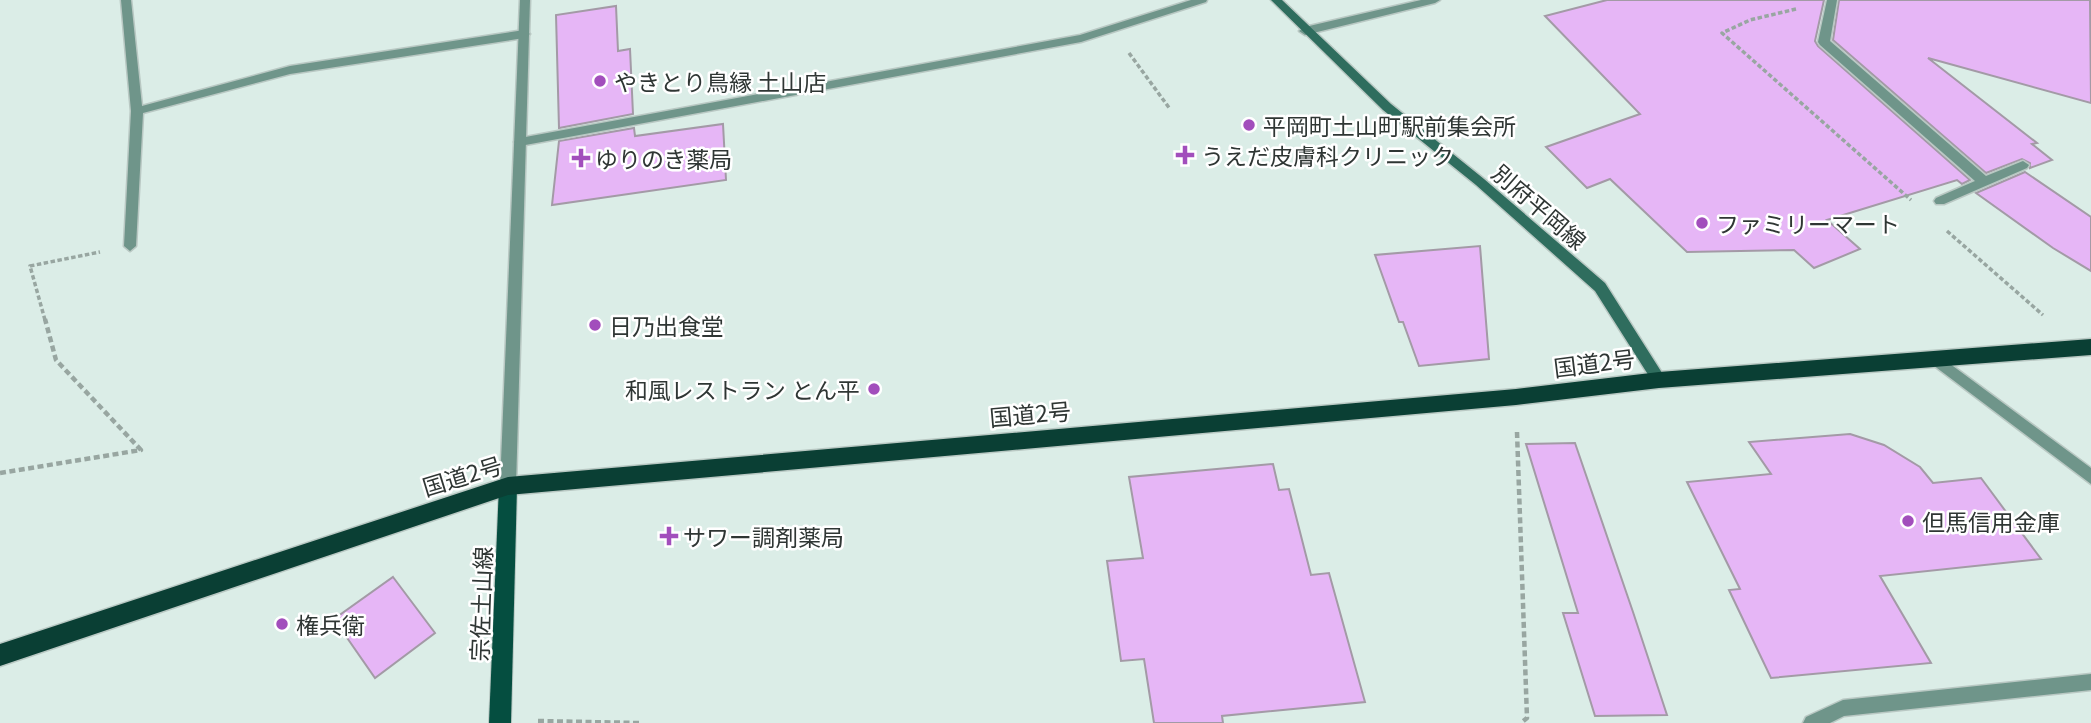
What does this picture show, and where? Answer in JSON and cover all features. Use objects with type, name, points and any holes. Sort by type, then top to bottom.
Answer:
[{"type":"highway","name":"国道2号","points":[[0,655],[508,486],[1516,397],[1659,380],[2085,347]]},
{"type":"main road","name":"別府平岡線","points":[[1276,0],[1305,31],[1387,107],[1480,182],[1600,287],[1659,380]]},
{"type":"main road","name":"宗佐土山線","points":[[500,722],[508,486]]},
{"type":"street","points":[[126,0],[137,111],[130,246]]},
{"type":"street","points":[[508,486],[521,196],[520,142],[525,0]]},
{"type":"street","points":[[520,142],[1081,38],[1202,0]]},
{"type":"street","points":[[1305,31],[1435,0]]},
{"type":"street","points":[[1832,0],[1824,42],[1983,181]]},
{"type":"street","points":[[137,111],[290,70],[524,34]]},
{"type":"street","points":[[1940,201],[2022,165]]},
{"type":"street","points":[[1934,358],[2091,477]]},
{"type":"street","points":[[1812,723],[1843,708],[2091,682]]},
{"type":"path","points":[[1832,0],[1750,20],[1722,33],[1916,204]]},
{"type":"path","points":[[1111,29],[1170,109]]},
{"type":"path","points":[[1947,231],[2085,347]]},
{"type":"path","points":[[0,473],[141,450],[56,360],[30,266],[130,246]]},
{"type":"path","points":[[1516,397],[1527,718],[1521,723]]},
{"type":"path","points":[[500,722],[639,723]]},
{"type":"building","points":[[1607,0],[1824,0],[1815,41],[1818,46],[1970,180],[1962,184],[1957,180],[1827,220],[1860,249],[1814,268],[1794,250],[1687,252],[1610,179],[1587,188],[1546,147],[1640,114],[1545,16]]},
{"type":"building","points":[[1839,0],[2090,0],[2091,103],[1928,58],[2037,143],[2032,144],[2052,160],[2030,168],[2030,163],[2022,159],[1986,173],[1833,40]]},
{"type":"building","points":[[616,6],[618,51],[630,49],[633,114],[559,128],[556,15]]},
{"type":"building","points":[[723,124],[726,180],[552,205],[559,141],[634,128],[635,136]]},
{"type":"building","points":[[2025,172],[2091,217],[2091,271],[2053,248],[1976,193]]},
{"type":"building","points":[[1480,246],[1489,359],[1419,366],[1403,322],[1399,322],[1375,255]]},
{"type":"building","points":[[1850,434],[1884,445],[1920,467],[1933,483],[1981,478],[2041,559],[1880,576],[1931,663],[1771,678],[1729,590],[1740,589],[1687,482],[1771,474],[1749,442]]},
{"type":"building","points":[[1575,443],[1667,715],[1595,716],[1563,613],[1578,613],[1526,444]]},
{"type":"building","points":[[1273,464],[1279,490],[1289,489],[1311,575],[1329,573],[1365,702],[1222,716],[1223,723],[1154,723],[1144,659],[1121,661],[1107,561],[1143,558],[1129,477]]},
{"type":"building","points":[[393,577],[435,633],[375,678],[334,619]]},
{"type":"place","name":"やきとり鳥縁 土山店","points":[[600,81]]},
{"type":"place","name":"平岡町土山町駅前集会所","points":[[1249,125]]},
{"type":"place","name":"うえだ皮膚科クリニック","points":[[1185,155]]},
{"type":"place","name":"ゆりのき薬局","points":[[581,158]]},
{"type":"place","name":"ファミリーマート","points":[[1702,223]]},
{"type":"place","name":"日乃出食堂","points":[[595,325]]},
{"type":"place","name":"和風レストラン とん平","points":[[874,389]]},
{"type":"place","name":"但馬信用金庫","points":[[1908,521]]},
{"type":"place","name":"サワー調剤薬局","points":[[669,536]]},
{"type":"place","name":"権兵衛","points":[[282,624]]}]
